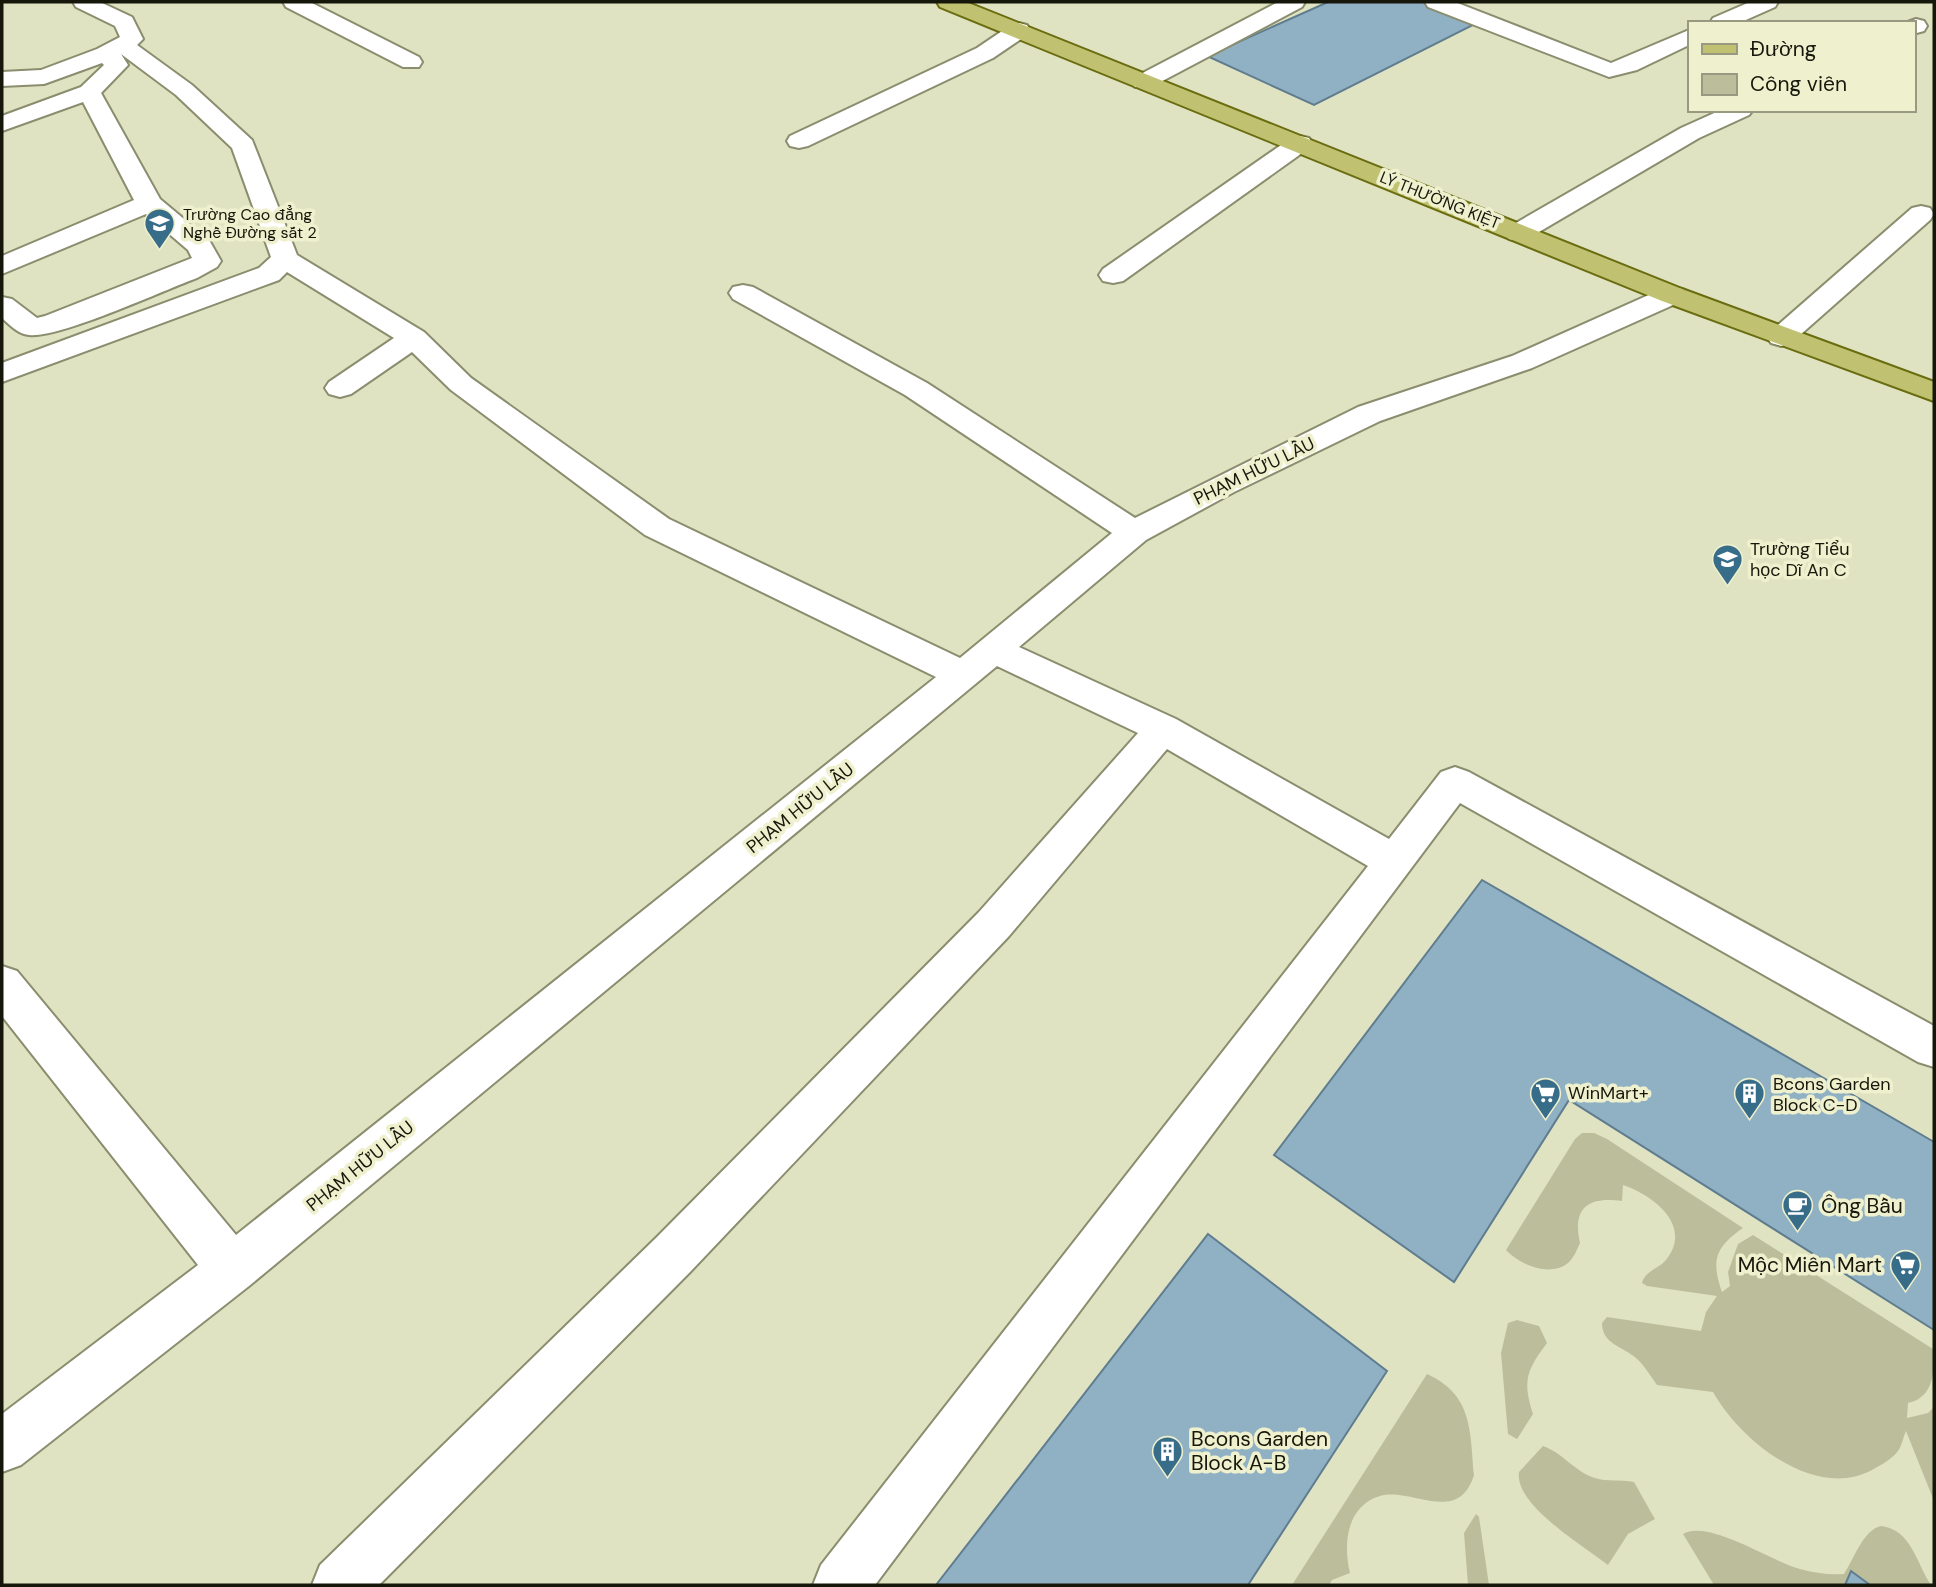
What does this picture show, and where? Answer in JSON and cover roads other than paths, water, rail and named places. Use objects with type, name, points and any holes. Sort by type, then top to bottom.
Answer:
[{"type":"main road","name":"LÝ THƯỜNG KIỆT","points":[[948,2],[1672,295],[1781,337],[1931,388]]},
{"type":"street","points":[[2,79],[44,77],[114,50],[132,39],[124,22],[84,2]]},
{"type":"street","points":[[295,2],[411,62]]},
{"type":"street","points":[[1143,82],[1294,2]]},
{"type":"street","points":[[1436,2],[1609,70],[1629,65],[1688,37]]},
{"type":"street","points":[[1725,21],[1767,2]]},
{"type":"street","points":[[799,141],[985,53],[1019,30]]},
{"type":"street","points":[[2,124],[89,92],[117,65],[114,50]]},
{"type":"street","points":[[114,50],[184,90],[243,145],[294,265],[414,338],[461,384],[657,527],[963,675]]},
{"type":"street","points":[[2,305],[31,327],[51,324],[187,272],[207,261],[200,246],[149,203],[89,92]]},
{"type":"street","points":[[1518,233],[1690,133],[1737,112]]},
{"type":"street","points":[[1113,275],[1300,143]]},
{"type":"street","points":[[2,266],[149,203]]},
{"type":"street","points":[[1781,337],[1921,214]]},
{"type":"street","points":[[2,373],[294,265]]},
{"type":"street","points":[[2,385],[294,265]]},
{"type":"street","points":[[743,293],[916,390],[1134,532]]},
{"type":"street","name":"PHẠM HỮU LẦU","points":[[2,1446],[232,1269],[994,650],[1134,532],[1369,414],[1522,362],[1672,295]]},
{"type":"street","points":[[340,388],[414,338]]},
{"type":"street","points":[[994,650],[1163,729],[1394,861]]},
{"type":"street","points":[[340,1585],[674,1254],[994,924],[1163,729]]},
{"type":"street","points":[[841,1585],[1455,782],[1934,1048]]},
{"type":"street","points":[[2,984],[232,1269]]},
{"type":"place","name":"Trường Cao đẳng Nghề Đường sắt 2","points":[[160,250]]},
{"type":"place","name":"Trường Tiểu học Dĩ An C","points":[[1727,586]]},
{"type":"place","name":"WinMart+","points":[[1545,1120]]},
{"type":"place","name":"Bcons Garden Block C-D","points":[[1750,1121]]},
{"type":"place","name":"Ông Bầu","points":[[1798,1233]]},
{"type":"place","name":"Mộc Miên Mart","points":[[1905,1292]]},
{"type":"place","name":"Bcons Garden Block A-B","points":[[1168,1478]]}]
